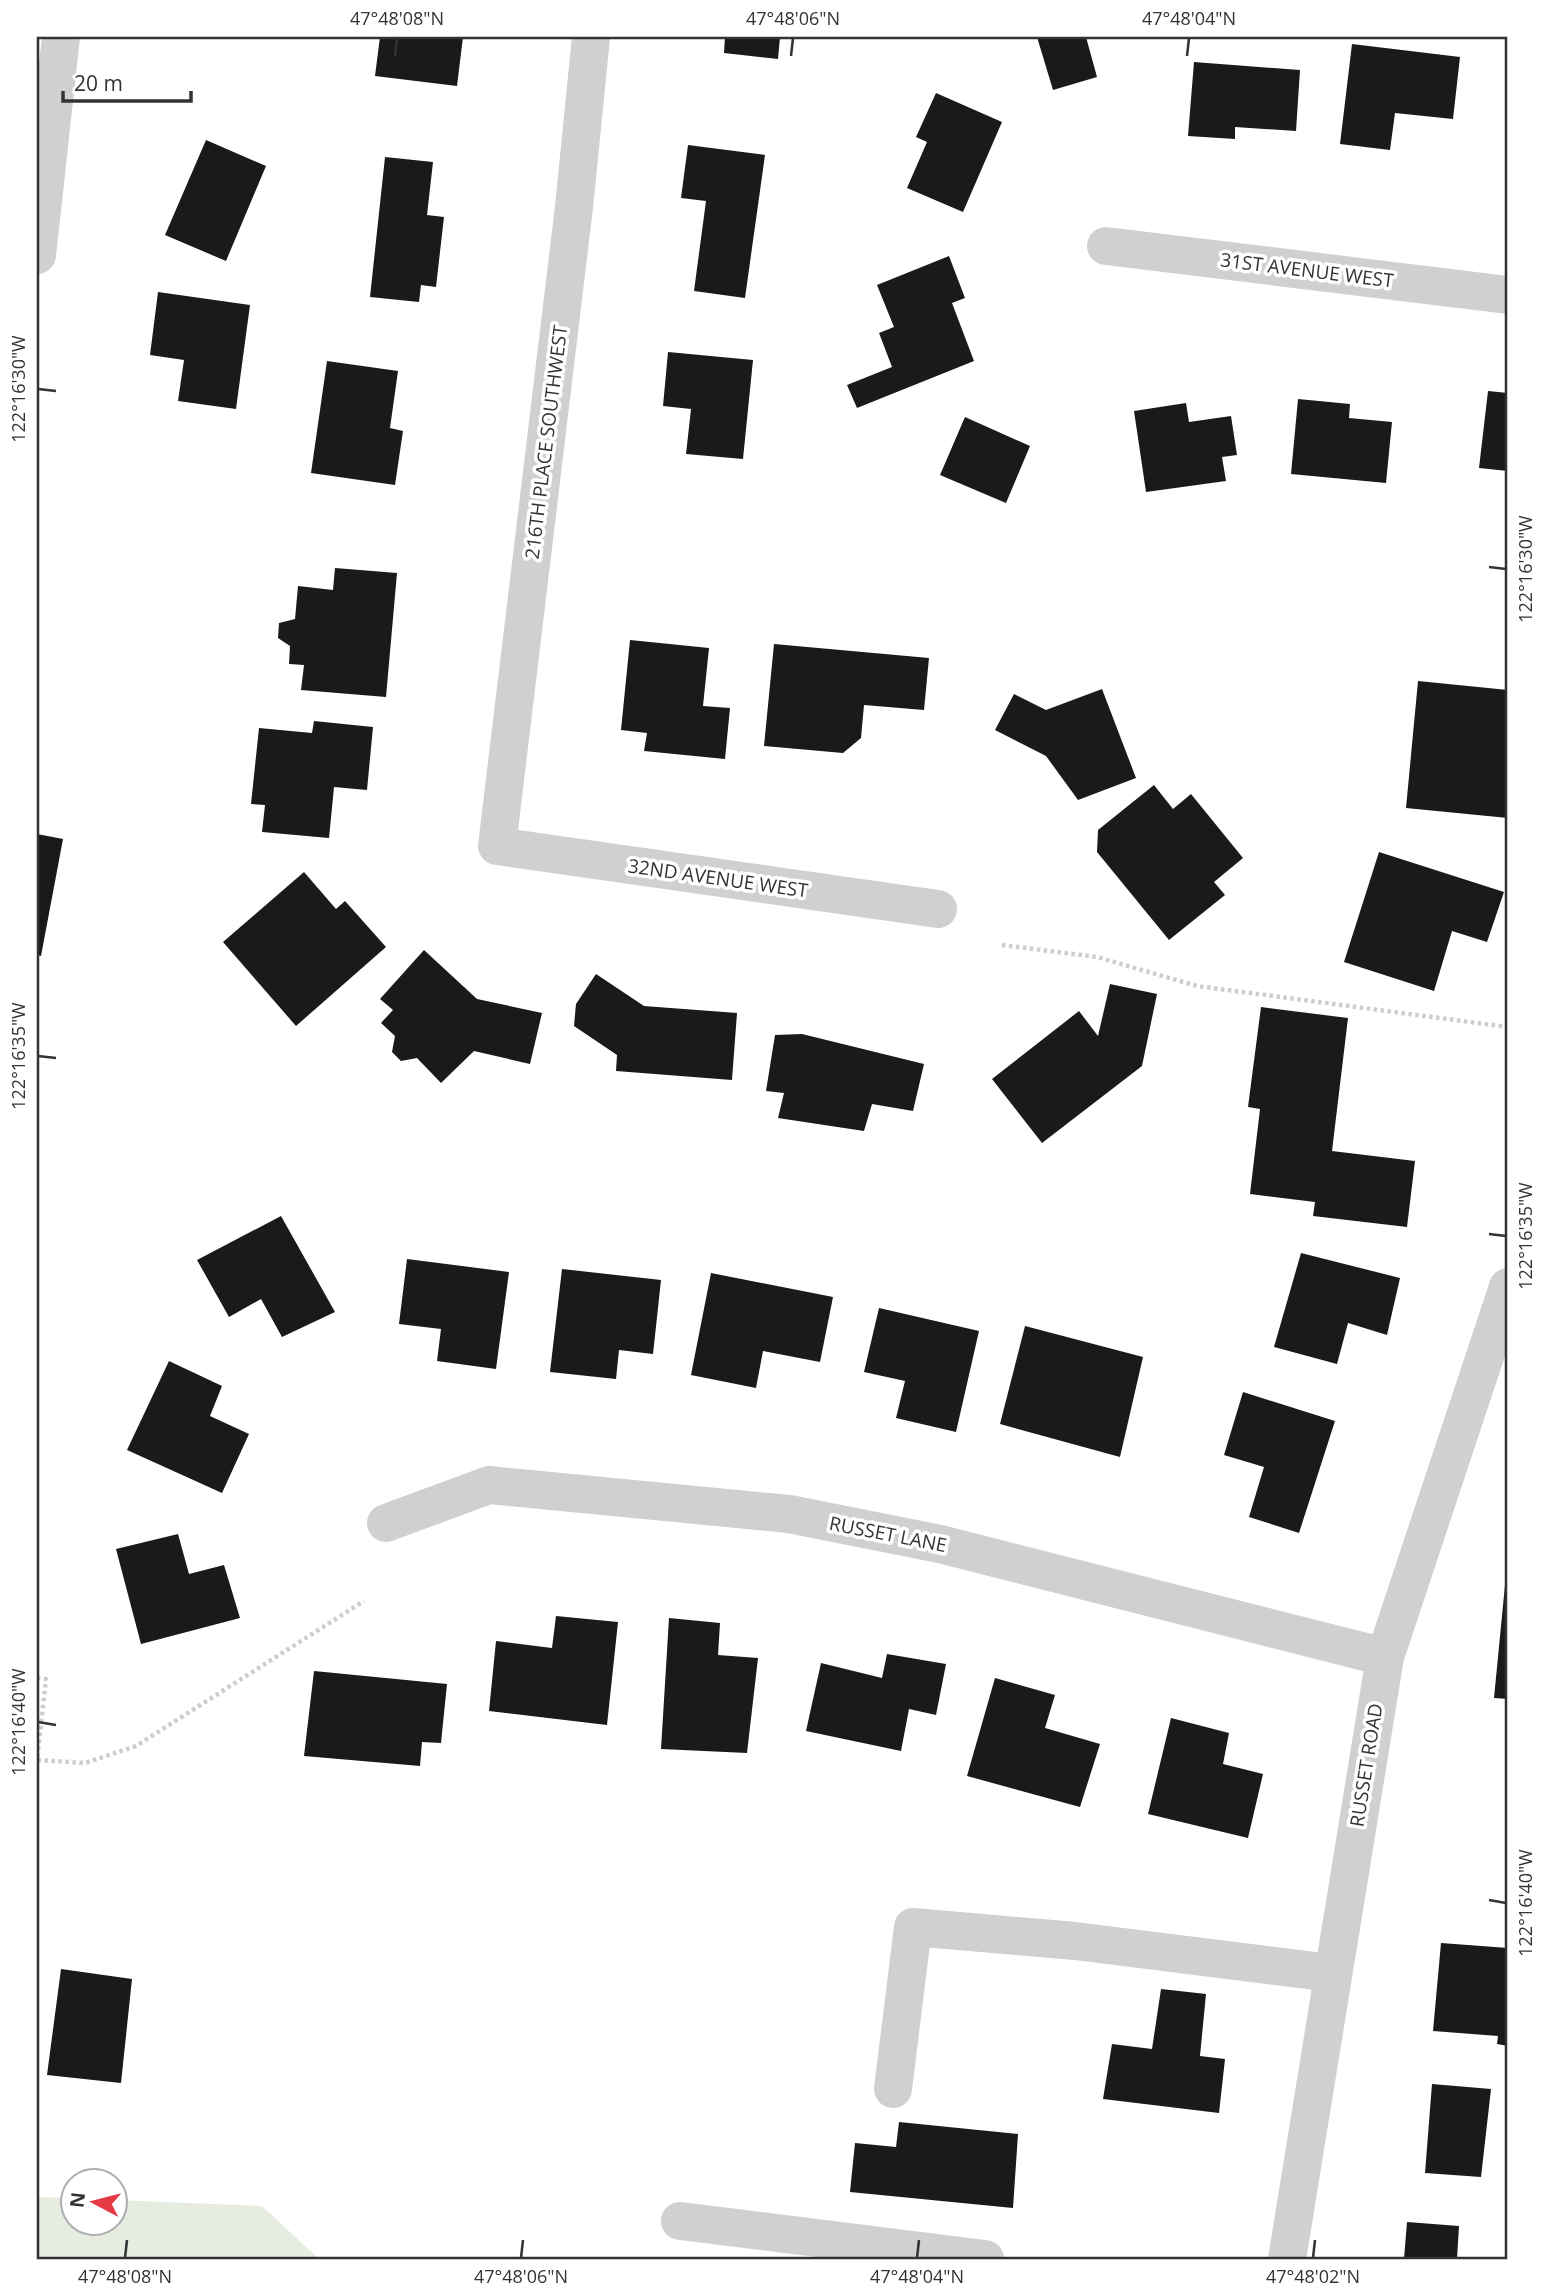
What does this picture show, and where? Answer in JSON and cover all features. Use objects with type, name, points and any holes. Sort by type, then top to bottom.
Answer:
[{"type":"street","points":[[37,255],[61,37]]},
{"type":"street","name":"216TH PLACE SOUTHWEST","points":[[497,846],[574,207],[590,37]]},
{"type":"street","name":"31ST AVENUE WEST","points":[[1106,246],[1508,295]]},
{"type":"street","name":"32ND AVENUE WEST","points":[[497,846],[938,909]]},
{"type":"street","name":"RUSSET ROAD","points":[[1287,2259],[1331,1973],[1385,1657],[1508,1287]]},
{"type":"street","name":"RUSSET LANE","points":[[386,1523],[489,1485],[789,1514],[940,1544],[1385,1657]]},
{"type":"street","points":[[893,2089],[912,1927],[1075,1941],[1331,1973]]},
{"type":"street","points":[[680,2221],[985,2259]]},
{"type":"path","points":[[1002,945],[1097,957],[1197,986],[1508,1027]]},
{"type":"path","points":[[37,1678],[46,1679],[37,1760],[85,1763],[136,1746],[364,1601]]},
{"type":"shaded area","points":[[37,2197],[60,2198],[60,2236],[130,2236],[130,2201],[262,2206],[319,2259],[37,2259]]},
{"type":"building","points":[[380,37],[463,37],[457,86],[375,76]]},
{"type":"building","points":[[725,37],[780,37],[778,59],[724,53]]},
{"type":"building","points":[[1037,37],[1086,37],[1097,77],[1053,90]]},
{"type":"building","points":[[1352,44],[1460,57],[1453,119],[1395,113],[1390,150],[1340,144]]},
{"type":"building","points":[[1194,62],[1300,70],[1296,131],[1235,127],[1235,139],[1188,136]]},
{"type":"building","points":[[936,93],[1002,122],[963,212],[907,188],[927,142],[916,137]]},
{"type":"building","points":[[206,140],[266,166],[226,261],[165,235]]},
{"type":"building","points":[[688,145],[765,155],[745,298],[694,291],[706,201],[681,198]]},
{"type":"building","points":[[385,157],[433,162],[427,215],[444,217],[436,287],[421,285],[419,302],[370,297]]},
{"type":"building","points":[[949,256],[965,298],[952,303],[974,361],[857,408],[847,385],[892,367],[879,333],[894,327],[877,285]]},
{"type":"building","points":[[158,292],[250,305],[236,409],[178,401],[184,360],[150,355]]},
{"type":"building","points":[[668,352],[753,360],[743,459],[686,454],[691,409],[663,406]]},
{"type":"building","points":[[327,361],[398,371],[390,428],[403,431],[395,485],[311,473]]},
{"type":"building","points":[[1488,391],[1508,393],[1508,471],[1479,468]]},
{"type":"building","points":[[1298,399],[1350,404],[1349,418],[1392,422],[1386,483],[1291,474]]},
{"type":"building","points":[[1186,403],[1189,422],[1231,416],[1237,455],[1222,457],[1226,481],[1146,492],[1134,411]]},
{"type":"building","points":[[965,417],[1030,446],[1006,503],[940,475]]},
{"type":"building","points":[[335,568],[397,573],[386,697],[301,690],[304,665],[289,664],[290,646],[278,638],[279,623],[295,619],[298,586],[333,590]]},
{"type":"building","points":[[630,640],[709,648],[703,706],[730,708],[725,759],[644,751],[647,733],[621,730]]},
{"type":"building","points":[[774,644],[929,658],[924,710],[864,705],[861,738],[843,753],[764,746]]},
{"type":"building","points":[[1418,681],[1508,690],[1508,818],[1406,808]]},
{"type":"building","points":[[1102,689],[1136,778],[1078,800],[1046,756],[995,730],[1014,694],[1046,710]]},
{"type":"building","points":[[314,721],[373,727],[367,790],[334,787],[329,838],[262,832],[265,805],[251,804],[259,728],[312,733]]},
{"type":"building","points":[[1154,785],[1173,809],[1191,794],[1243,858],[1214,882],[1225,895],[1169,940],[1097,852],[1098,830]]},
{"type":"building","points":[[37,834],[63,839],[41,956],[37,955]]},
{"type":"building","points":[[1379,852],[1504,892],[1487,942],[1452,931],[1434,991],[1344,962]]},
{"type":"building","points":[[304,872],[336,909],[345,901],[386,947],[296,1026],[223,942]]},
{"type":"building","points":[[424,950],[477,999],[542,1013],[530,1064],[474,1051],[441,1083],[417,1058],[401,1061],[392,1052],[395,1036],[381,1023],[393,1010],[380,999]]},
{"type":"building","points":[[596,974],[644,1006],[737,1013],[732,1080],[616,1071],[617,1055],[574,1026],[576,1004]]},
{"type":"building","points":[[1110,984],[1157,994],[1142,1066],[1042,1143],[992,1079],[1079,1011],[1098,1036]]},
{"type":"building","points":[[1261,1007],[1348,1018],[1332,1151],[1415,1161],[1407,1227],[1313,1216],[1315,1202],[1250,1194],[1260,1109],[1248,1107]]},
{"type":"building","points":[[802,1034],[924,1064],[913,1111],[872,1104],[864,1131],[778,1118],[784,1093],[766,1091],[775,1035]]},
{"type":"building","points":[[281,1216],[335,1312],[282,1337],[261,1299],[229,1317],[197,1260]]},
{"type":"building","points":[[1301,1253],[1400,1278],[1387,1335],[1348,1323],[1337,1364],[1274,1347]]},
{"type":"building","points":[[407,1259],[509,1272],[496,1369],[437,1361],[441,1329],[399,1324]]},
{"type":"building","points":[[562,1269],[661,1280],[653,1354],[619,1350],[616,1379],[550,1372]]},
{"type":"building","points":[[711,1273],[833,1297],[820,1362],[763,1351],[756,1388],[691,1375]]},
{"type":"building","points":[[879,1308],[979,1331],[956,1432],[896,1418],[905,1381],[864,1372]]},
{"type":"building","points":[[1025,1326],[1143,1357],[1120,1457],[1000,1424]]},
{"type":"building","points":[[169,1361],[222,1386],[210,1416],[249,1434],[222,1493],[127,1450]]},
{"type":"building","points":[[1243,1392],[1335,1421],[1299,1533],[1249,1517],[1264,1467],[1224,1455]]},
{"type":"building","points":[[178,1534],[189,1574],[224,1565],[240,1618],[141,1644],[116,1549]]},
{"type":"building","points":[[1505,1585],[1508,1585],[1508,1699],[1494,1698]]},
{"type":"building","points":[[556,1616],[618,1622],[607,1725],[489,1711],[496,1641],[552,1648]]},
{"type":"building","points":[[669,1618],[720,1623],[718,1655],[758,1658],[747,1753],[661,1749]]},
{"type":"building","points":[[887,1654],[946,1664],[936,1715],[909,1709],[901,1751],[806,1731],[821,1663],[882,1678]]},
{"type":"building","points":[[314,1671],[447,1684],[441,1743],[422,1742],[420,1766],[304,1756]]},
{"type":"building","points":[[995,1678],[1055,1695],[1045,1728],[1100,1744],[1080,1807],[967,1776]]},
{"type":"building","points":[[1171,1718],[1229,1733],[1223,1764],[1263,1774],[1248,1838],[1148,1814]]},
{"type":"building","points":[[1441,1943],[1508,1948],[1508,2046],[1497,2044],[1498,2036],[1433,2031]]},
{"type":"building","points":[[61,1969],[132,1979],[121,2083],[47,2075]]},
{"type":"building","points":[[1161,1989],[1206,1994],[1200,2056],[1225,2059],[1219,2113],[1103,2099],[1112,2044],[1152,2049]]},
{"type":"building","points":[[1432,2084],[1491,2089],[1481,2177],[1425,2173]]},
{"type":"building","points":[[899,2122],[1018,2134],[1013,2208],[850,2192],[855,2143],[896,2147]]},
{"type":"building","points":[[1407,2222],[1459,2226],[1457,2259],[1404,2259]]}]
